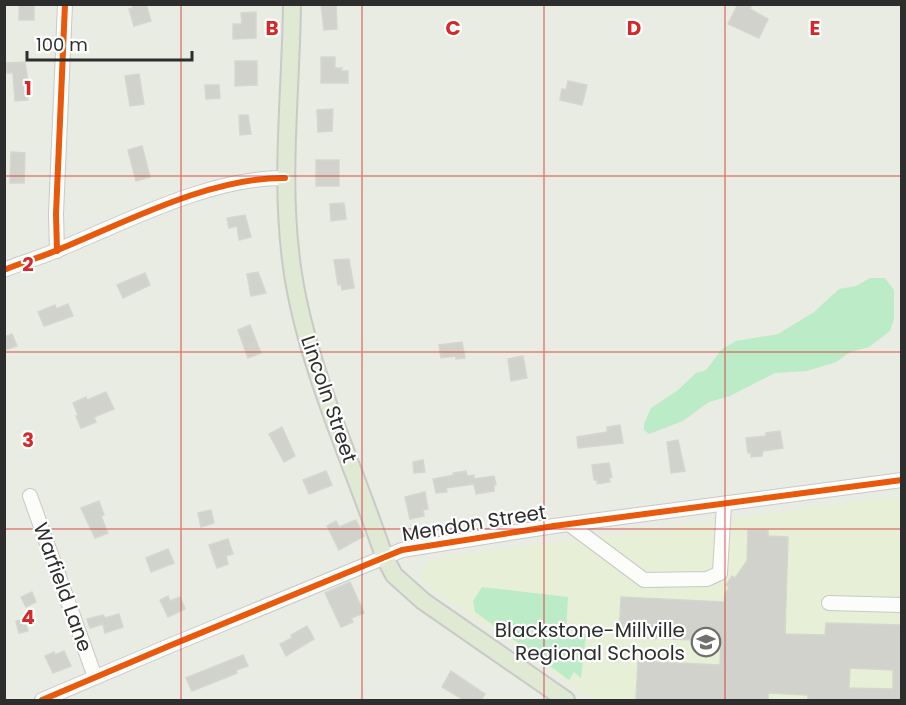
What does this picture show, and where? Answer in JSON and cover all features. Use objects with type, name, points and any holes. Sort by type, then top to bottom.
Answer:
[{"type":"main road","name":"Lincoln Street","points":[[292,4],[285,177],[293,275],[311,355],[384,556],[394,575],[423,601],[566,700]]},
{"type":"street","points":[[57,251],[56,214],[64,4]]},
{"type":"street","points":[[4,270],[57,251],[154,209],[235,182],[265,177],[285,177]]},
{"type":"street","name":"Mendon Street","points":[[42,700],[384,556],[418,546],[902,480]]},
{"type":"street","name":"Warfield Lane","points":[[30,496],[95,677]]},
{"type":"street","points":[[569,524],[644,580],[707,579],[720,573],[724,504]]},
{"type":"street","points":[[829,603],[902,605]]},
{"type":"shaded area","name":"Blackstone-Millville Regional Schools","points":[[901,496],[901,700],[594,700],[425,584],[421,577],[424,566],[428,562],[446,557]]},
{"type":"green space","points":[[870,278],[885,278],[894,290],[894,319],[890,331],[869,347],[850,352],[836,362],[807,371],[775,373],[730,396],[709,402],[683,421],[649,434],[644,430],[644,424],[651,408],[678,390],[696,373],[706,370],[722,349],[736,341],[778,334],[814,312],[839,289],[856,286]]},
{"type":"green space","points":[[482,587],[568,597],[566,633],[586,634],[581,678],[574,672],[569,680],[475,612],[473,601]]},
{"type":"building","points":[[19,4],[34,4],[34,20],[19,20]]},
{"type":"building","points":[[132,4],[146,4],[151,21],[134,26],[129,9],[133,8]]},
{"type":"building","points":[[321,4],[336,4],[337,29],[324,30]]},
{"type":"building","points":[[738,4],[752,4],[750,9],[768,19],[759,38],[728,24]]},
{"type":"building","points":[[256,12],[256,38],[233,39],[233,24],[242,24],[241,13]]},
{"type":"building","points":[[321,57],[335,57],[335,68],[348,71],[348,83],[321,83]]},
{"type":"building","points":[[235,61],[257,61],[257,85],[235,86]]},
{"type":"building","points":[[25,62],[29,88],[27,88],[28,100],[15,101],[13,73],[7,73],[6,63]]},
{"type":"building","points":[[139,74],[144,104],[130,106],[125,76]]},
{"type":"building","points":[[568,81],[587,85],[582,105],[560,100],[562,89],[566,90]]},
{"type":"building","points":[[205,85],[219,85],[220,98],[206,99]]},
{"type":"building","points":[[333,109],[332,131],[318,132],[317,110]]},
{"type":"building","points":[[239,115],[248,115],[251,134],[240,135]]},
{"type":"building","points":[[142,146],[150,177],[136,181],[128,150]]},
{"type":"building","points":[[11,152],[25,153],[24,183],[10,183]]},
{"type":"building","points":[[316,160],[339,160],[339,186],[316,186]]},
{"type":"building","points":[[344,203],[346,219],[331,221],[330,204]]},
{"type":"building","points":[[245,215],[251,237],[239,240],[237,226],[229,228],[227,218]]},
{"type":"building","points":[[349,259],[354,288],[342,290],[341,284],[338,285],[334,260]]},
{"type":"building","points":[[258,272],[266,293],[251,296],[247,274]]},
{"type":"building","points":[[145,273],[150,285],[123,298],[117,285]]},
{"type":"building","points":[[68,304],[73,316],[44,326],[38,312],[55,305],[56,309]]},
{"type":"building","points":[[250,325],[261,353],[248,358],[238,330]]},
{"type":"building","points":[[12,334],[17,346],[4,350],[4,337]]},
{"type":"building","points":[[462,342],[465,358],[456,359],[456,356],[441,358],[439,345]]},
{"type":"building","points":[[523,356],[527,378],[511,381],[508,359]]},
{"type":"building","points":[[106,392],[114,409],[94,417],[96,422],[81,428],[73,403]]},
{"type":"building","points":[[620,425],[623,443],[578,448],[577,437],[607,432],[607,427]]},
{"type":"building","points":[[282,427],[295,456],[284,462],[269,434]]},
{"type":"building","points":[[780,431],[783,448],[763,451],[762,456],[751,457],[751,453],[748,453],[746,438],[766,436],[766,433]]},
{"type":"building","points":[[678,440],[685,471],[671,473],[667,442]]},
{"type":"building","points":[[423,460],[425,472],[414,473],[413,462]]},
{"type":"building","points":[[609,463],[612,477],[609,478],[610,482],[597,484],[597,480],[594,480],[592,465]]},
{"type":"building","points":[[326,471],[332,485],[309,494],[303,480]]},
{"type":"building","points":[[466,471],[467,476],[474,475],[474,479],[494,476],[496,485],[494,485],[494,491],[476,494],[474,484],[446,488],[447,492],[436,493],[433,479]]},
{"type":"building","points":[[425,492],[428,509],[423,510],[424,516],[410,519],[405,497]]},
{"type":"building","points":[[99,501],[104,515],[101,516],[108,533],[95,538],[81,508]]},
{"type":"building","points":[[211,510],[214,523],[201,527],[198,513]]},
{"type":"building","points":[[356,520],[364,536],[339,550],[327,526],[336,521],[339,527]]},
{"type":"building","points":[[748,530],[768,530],[768,536],[788,537],[785,634],[825,635],[826,623],[902,625],[902,700],[808,700],[808,695],[768,693],[768,700],[636,700],[638,661],[720,665],[721,641],[619,637],[621,597],[724,602],[729,587],[726,585],[732,576],[735,578],[747,561]],"holes":[[[850,668],[893,670],[893,689],[849,688]]]},
{"type":"building","points":[[228,539],[233,554],[226,556],[228,564],[217,568],[209,545]]},
{"type":"building","points":[[168,549],[174,563],[151,572],[146,558]]},
{"type":"building","points":[[350,582],[364,613],[351,618],[353,622],[341,627],[325,593]]},
{"type":"building","points":[[32,592],[36,602],[26,607],[21,597]]},
{"type":"building","points":[[168,596],[170,601],[180,597],[185,609],[168,617],[160,600]]},
{"type":"building","points":[[119,614],[123,627],[105,633],[103,624],[90,628],[87,619],[103,615],[105,618]]},
{"type":"building","points":[[25,619],[28,631],[19,633],[16,621]]},
{"type":"building","points":[[307,626],[314,639],[286,656],[280,644]]},
{"type":"building","points":[[64,651],[71,666],[53,673],[45,656]]},
{"type":"building","points":[[243,655],[248,666],[236,670],[237,673],[192,691],[186,678]]},
{"type":"building","points":[[451,671],[485,694],[481,700],[464,700],[442,687]]},
{"type":"cycle path","points":[[57,251],[56,214],[65,4]]},
{"type":"cycle path","points":[[4,270],[199,193],[228,185],[285,178]]},
{"type":"cycle path","points":[[42,700],[402,550],[554,526],[902,480]]},
{"type":"place","name":"Blackstone-Millville Regional Schools","points":[[706,642]]}]
